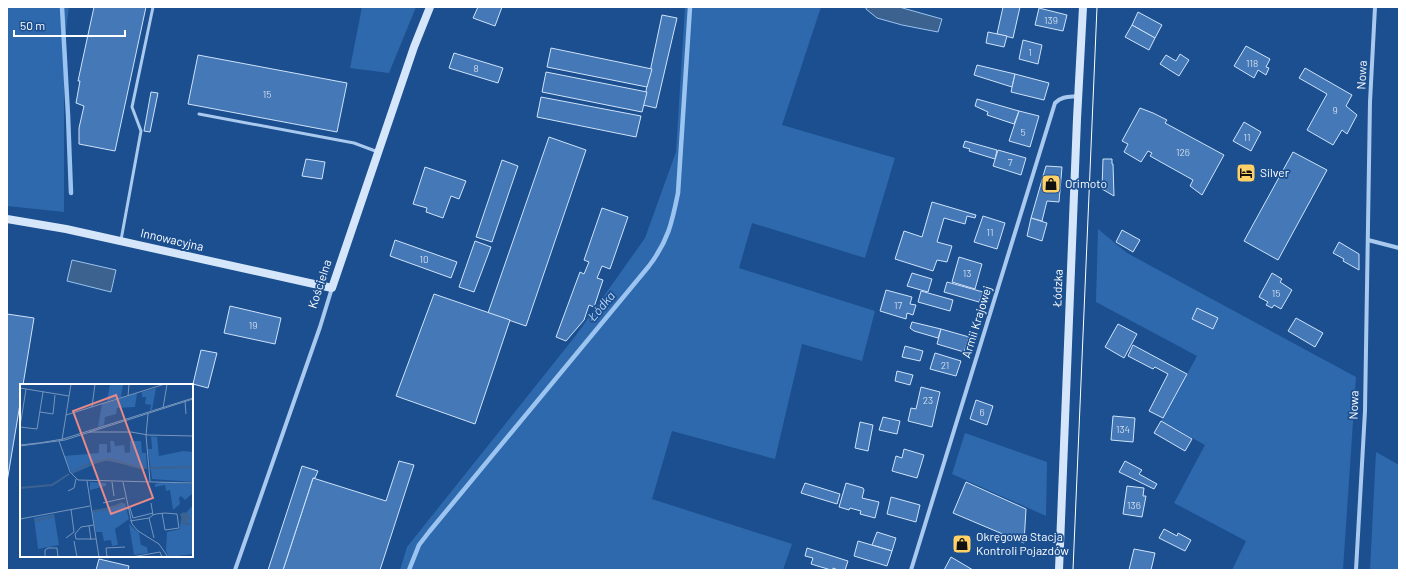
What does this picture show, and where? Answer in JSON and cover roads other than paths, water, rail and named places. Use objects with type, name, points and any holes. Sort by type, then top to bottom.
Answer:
[{"type":"street","name":"Kościelna","points":[[235,570],[320,327],[414,47],[430,7]]},
{"type":"street","name":"Łódzka","points":[[1059,570],[1078,96],[1083,7]]},
{"type":"street","name":"Nowa","points":[[1356,570],[1365,411],[1370,102],[1375,7]]},
{"type":"street","name":"Armii Krajowej","points":[[911,570],[1055,103],[1060,98],[1078,96]]},
{"type":"street","name":"Innowacyjna","points":[[7,219],[66,229],[332,288]]},
{"type":"street","points":[[1368,240],[1399,248]]},
{"type":"lane","points":[[121,241],[141,131],[132,107],[153,7]]},
{"type":"lane","points":[[199,114],[354,144],[378,152]]},
{"type":"waterway","points":[[62,7],[71,193]]},
{"type":"waterway","name":"Łódka","points":[[409,570],[419,545],[429,532],[649,266],[665,240],[674,214],[678,193],[690,7]]},
{"type":"tram line","points":[[1073,570],[1097,7]]},
{"type":"place","name":"Silver","points":[[1246,173]]},
{"type":"place","name":"Orimoto","points":[[1051,184]]},
{"type":"place","name":"Okręgowa Stacja Kontroli Pojazdów","points":[[962,544]]}]
